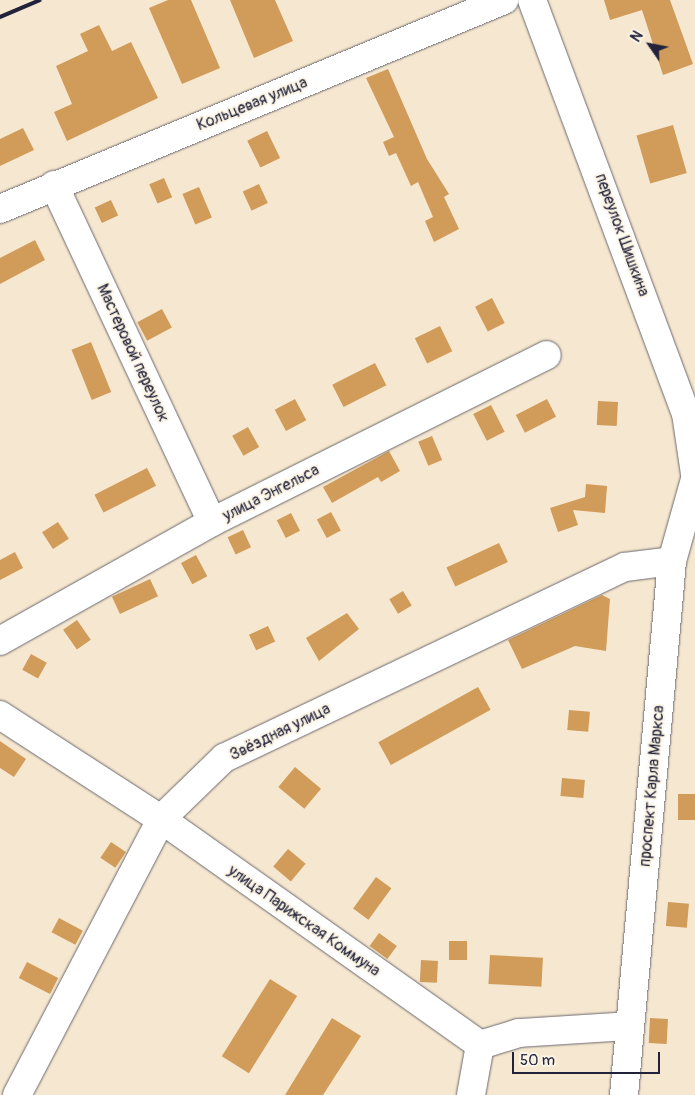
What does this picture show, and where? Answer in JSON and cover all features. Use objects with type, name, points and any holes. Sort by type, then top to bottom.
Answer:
[{"type":"street","name":"Кольцевая улица","points":[[0,209],[54,184],[504,0]]},
{"type":"street","name":"переулок Шишкина","points":[[532,0],[683,403],[695,474]]},
{"type":"street","name":"Мастеровой переулок","points":[[54,184],[212,522]]},
{"type":"street","name":"улица Энгельса","points":[[0,641],[212,522],[547,355]]},
{"type":"street","name":"проспект Карла Маркса","points":[[624,1095],[672,561],[695,479]]},
{"type":"street","name":"Звёздная улица","points":[[17,1095],[161,820],[224,758],[624,567],[672,561]]},
{"type":"street","name":"улица Парижская Коммуна","points":[[0,715],[161,820],[480,1045]]},
{"type":"street","points":[[471,1095],[480,1045],[519,1032],[630,1026]]},
{"type":"building","points":[[168,0],[191,0],[220,68],[182,84],[149,8]]},
{"type":"building","points":[[230,0],[275,0],[293,41],[254,58]]},
{"type":"building","points":[[604,0],[670,0],[693,64],[663,75],[642,10],[610,20]]},
{"type":"building","points":[[99,25],[112,51],[131,42],[158,98],[67,141],[54,112],[72,104],[56,66],[88,51],[80,34]]},
{"type":"building","points":[[388,69],[427,159],[449,194],[444,197],[459,229],[434,242],[425,221],[433,217],[418,182],[411,186],[396,153],[389,156],[383,142],[394,137],[366,78]]},
{"type":"building","points":[[673,125],[687,173],[650,184],[636,135]]},
{"type":"building","points":[[23,128],[34,150],[0,166],[0,139]]},
{"type":"building","points":[[267,131],[280,158],[260,168],[247,141]]},
{"type":"building","points":[[164,178],[172,197],[157,204],[149,184]]},
{"type":"building","points":[[259,184],[268,203],[252,211],[243,192]]},
{"type":"building","points":[[199,187],[212,217],[195,224],[182,194]]},
{"type":"building","points":[[111,200],[118,215],[102,223],[95,208]]},
{"type":"building","points":[[35,240],[45,260],[0,284],[0,258]]},
{"type":"building","points":[[492,298],[505,323],[488,332],[475,307]]},
{"type":"building","points":[[162,309],[172,328],[147,341],[137,322]]},
{"type":"building","points":[[440,326],[452,351],[427,363],[415,338]]},
{"type":"building","points":[[91,342],[111,392],[92,400],[72,350]]},
{"type":"building","points":[[375,363],[386,385],[344,407],[332,385]]},
{"type":"building","points":[[295,399],[306,420],[286,431],[275,410]]},
{"type":"building","points":[[547,399],[556,417],[525,433],[516,415]]},
{"type":"building","points":[[598,401],[618,402],[617,426],[597,425]]},
{"type":"building","points":[[491,405],[505,432],[487,441],[473,414]]},
{"type":"building","points":[[248,427],[259,447],[243,456],[232,436]]},
{"type":"building","points":[[432,436],[442,460],[428,466],[418,442]]},
{"type":"building","points":[[389,451],[400,471],[381,482],[378,477],[332,503],[323,487]]},
{"type":"building","points":[[147,468],[156,486],[104,513],[94,495]]},
{"type":"building","points":[[586,484],[607,486],[605,513],[573,510],[578,525],[558,532],[550,508],[585,497]]},
{"type":"building","points":[[331,512],[341,531],[327,538],[317,520]]},
{"type":"building","points":[[291,513],[300,531],[286,538],[277,520]]},
{"type":"building","points":[[58,522],[69,539],[53,549],[42,532]]},
{"type":"building","points":[[243,530],[251,547],[236,554],[228,537]]},
{"type":"building","points":[[499,543],[508,562],[455,587],[446,568]]},
{"type":"building","points":[[15,552],[23,568],[0,580],[0,560]]},
{"type":"building","points":[[196,555],[207,576],[192,584],[181,563]]},
{"type":"building","points":[[150,579],[158,596],[120,614],[112,597]]},
{"type":"building","points":[[403,591],[412,606],[398,614],[389,599]]},
{"type":"building","points":[[602,595],[610,599],[606,651],[575,646],[522,669],[508,640]]},
{"type":"building","points":[[347,613],[359,629],[319,661],[306,638]]},
{"type":"building","points":[[77,620],[91,640],[77,649],[63,630]]},
{"type":"building","points":[[268,626],[275,641],[256,650],[249,635]]},
{"type":"building","points":[[31,654],[47,663],[38,678],[22,670]]},
{"type":"building","points":[[478,687],[491,710],[391,765],[378,742]]},
{"type":"building","points":[[569,710],[590,712],[588,732],[567,730]]},
{"type":"building","points":[[0,741],[26,759],[14,777],[0,768]]},
{"type":"building","points":[[295,767],[321,789],[304,809],[278,787]]},
{"type":"building","points":[[562,778],[585,780],[583,798],[560,796]]},
{"type":"building","points":[[678,794],[695,794],[695,820],[678,820]]},
{"type":"building","points":[[111,842],[126,852],[115,868],[100,858]]},
{"type":"building","points":[[288,849],[306,864],[291,881],[273,867]]},
{"type":"building","points":[[376,877],[391,888],[368,920],[353,909]]},
{"type":"building","points":[[668,902],[689,904],[687,928],[666,926]]},
{"type":"building","points":[[59,918],[83,931],[75,945],[51,932]]},
{"type":"building","points":[[379,933],[397,946],[387,959],[370,946]]},
{"type":"building","points":[[449,941],[467,941],[467,960],[449,960]]},
{"type":"building","points":[[490,955],[543,958],[541,987],[488,984]]},
{"type":"building","points":[[421,960],[438,961],[437,983],[420,982]]},
{"type":"building","points":[[27,962],[58,978],[50,994],[19,978]]},
{"type":"building","points":[[270,979],[297,996],[249,1073],[222,1056]]},
{"type":"building","points":[[332,1018],[361,1036],[323,1095],[285,1095]]},
{"type":"building","points":[[650,1018],[668,1019],[667,1044],[649,1043]]},
{"type":"railway","points":[[0,17],[40,0]]}]
